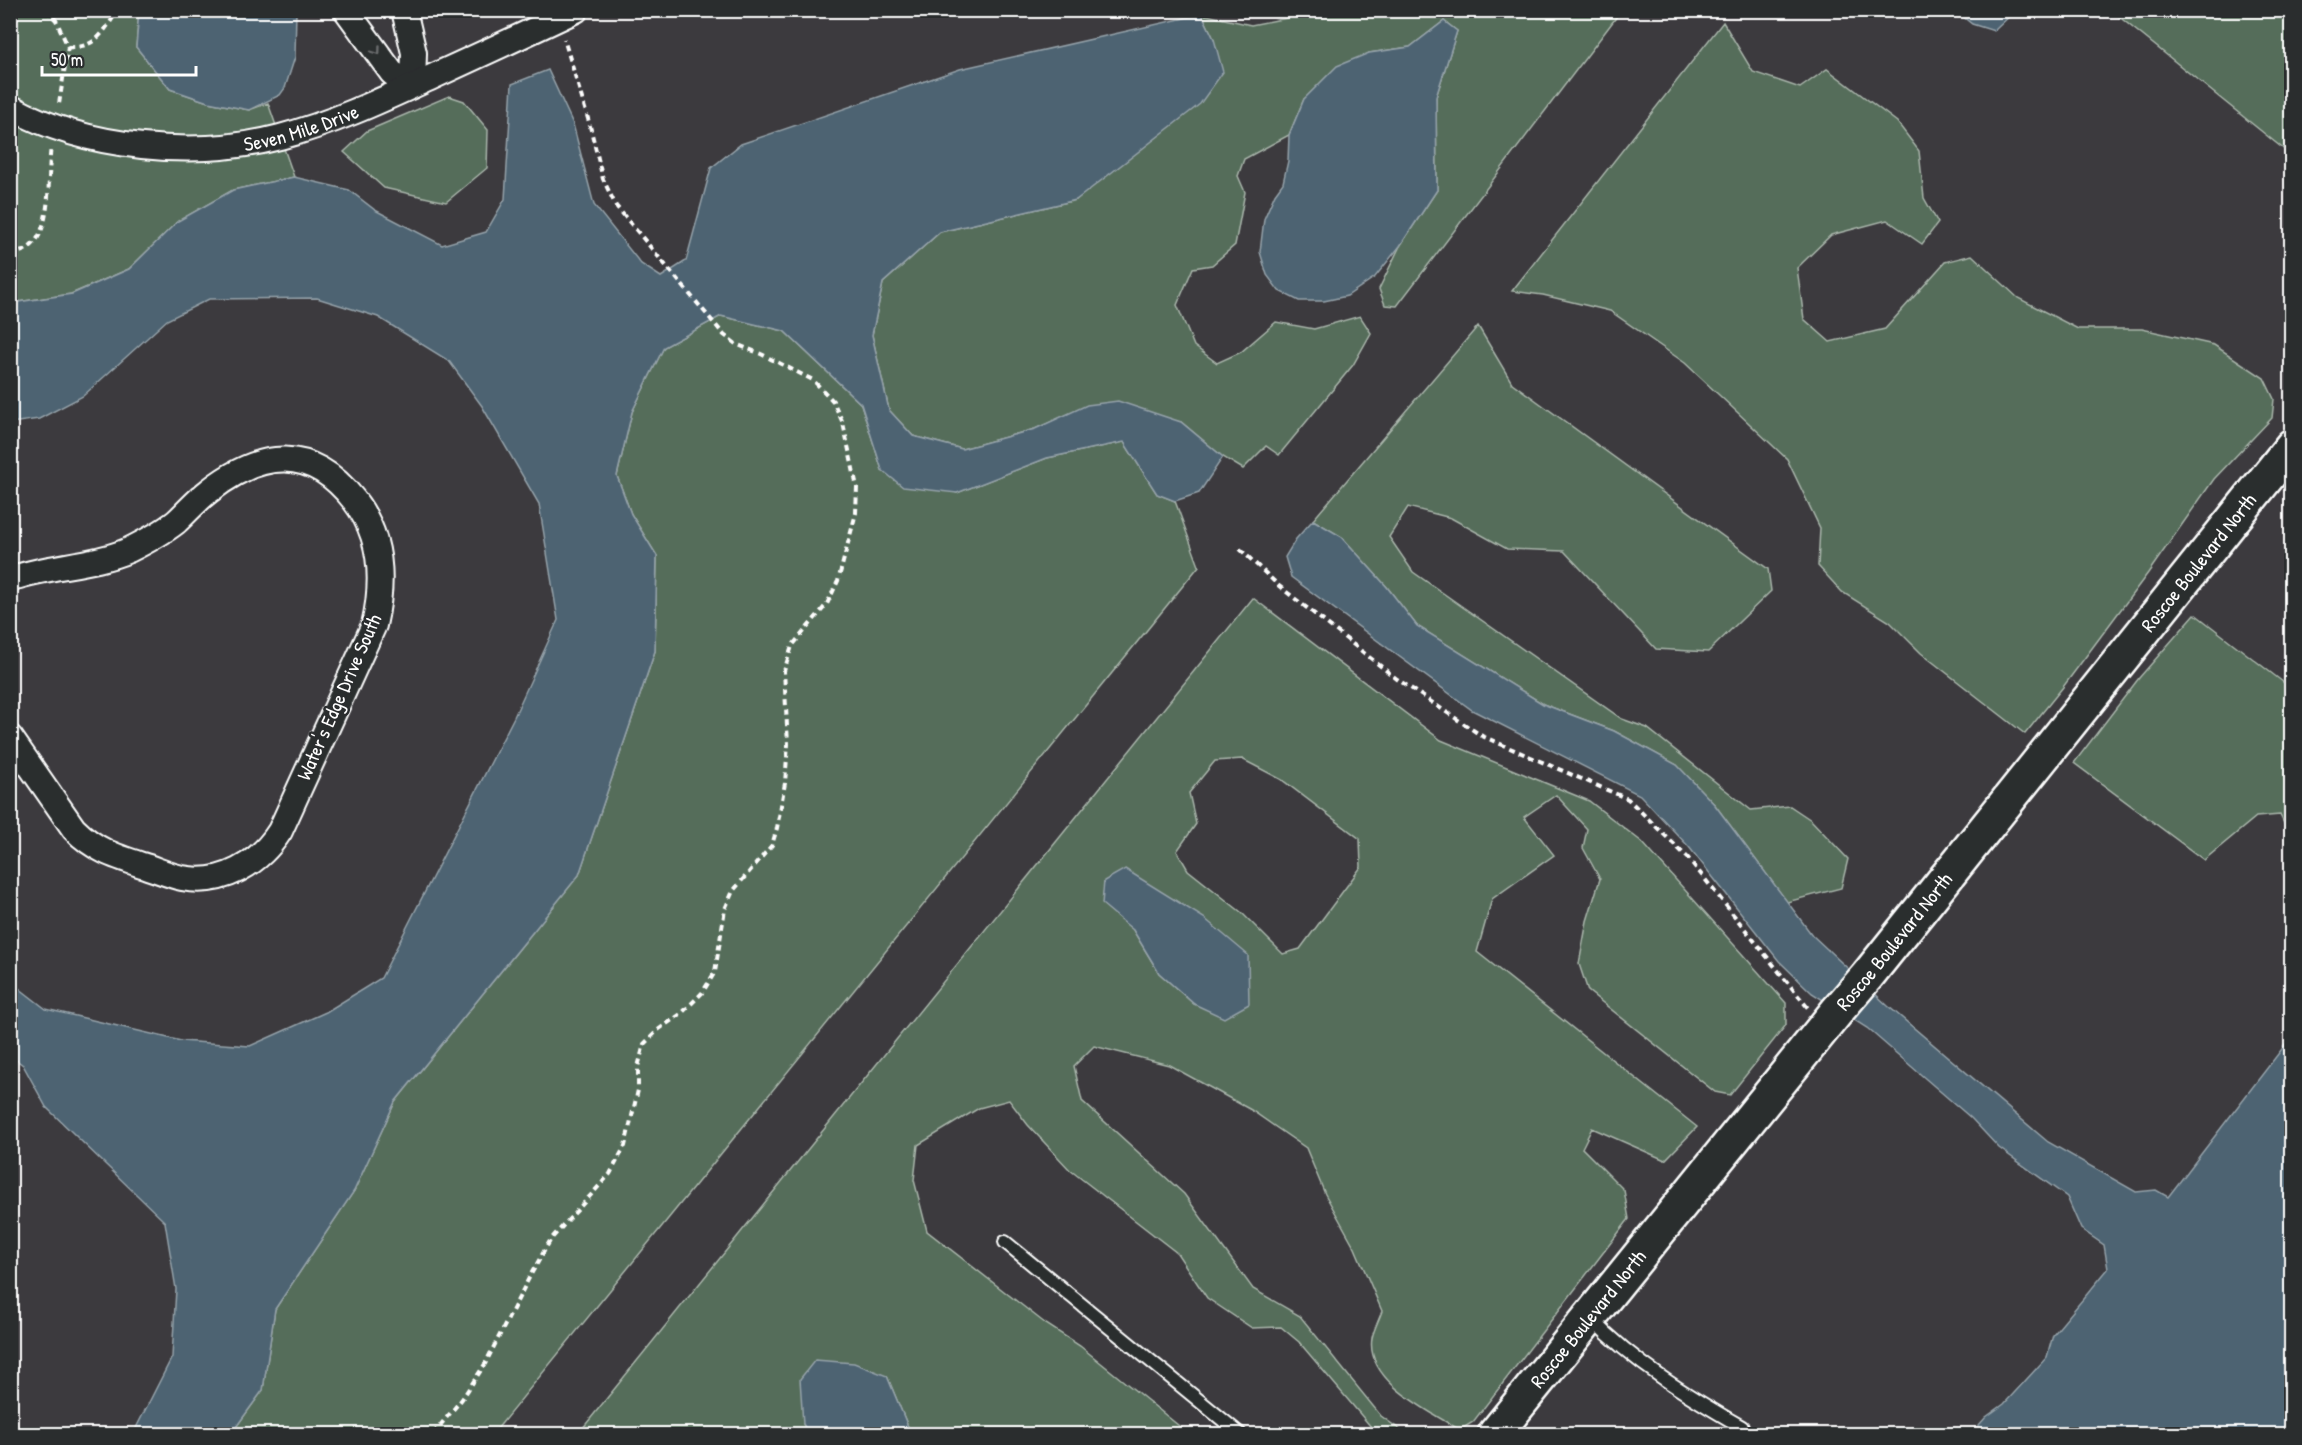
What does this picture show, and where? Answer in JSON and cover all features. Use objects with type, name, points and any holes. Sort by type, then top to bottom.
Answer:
[{"type":"street","points":[[346,10],[392,73],[413,85],[414,53],[404,10]]},
{"type":"street","name":"Seven Mile Drive","points":[[10,107],[54,127],[94,139],[143,147],[177,148],[237,144],[278,138],[330,122],[567,15]]},
{"type":"street","name":"Roscoe Boulevard North","points":[[1496,1434],[2292,446]]},
{"type":"street","name":"Water's Edge Drive South","points":[[10,579],[34,570],[86,562],[147,542],[176,522],[208,491],[233,474],[280,459],[310,463],[327,472],[358,504],[371,529],[378,553],[381,577],[380,601],[374,625],[280,831],[260,857],[243,868],[220,877],[198,880],[181,878],[107,854],[87,842],[74,829],[10,737]]},
{"type":"lane","points":[[1005,1242],[1240,1434]]},
{"type":"lane","points":[[1590,1317],[1610,1338],[1684,1393],[1742,1427]]},
{"type":"path","points":[[10,253],[19,254],[35,242],[46,221],[49,159],[68,47],[56,20],[46,10]]},
{"type":"path","points":[[68,47],[79,48],[94,42],[118,10]]},
{"type":"path","points":[[433,1434],[462,1399],[485,1364],[551,1239],[610,1174],[625,1146],[638,1090],[638,1067],[644,1044],[658,1030],[682,1013],[702,993],[715,972],[725,909],[733,891],[772,845],[777,828],[785,783],[788,744],[784,671],[792,646],[827,604],[838,581],[856,513],[857,487],[843,423],[833,401],[813,380],[736,344],[716,325],[615,206],[603,179],[567,15]]},
{"type":"path","points":[[1240,549],[1279,586],[1388,672],[1482,736],[1628,799],[1689,858],[1831,1019]]},
{"type":"green space","points":[[1328,10],[1621,11],[1397,306],[1385,305],[1379,289],[1400,246],[1437,190],[1436,97],[1457,31],[1444,21],[1410,47],[1369,53],[1304,99],[1289,135],[1244,159],[1238,176],[1245,192],[1235,245],[1212,265],[1193,268],[1177,305],[1194,346],[1217,363],[1241,352],[1276,322],[1314,329],[1360,316],[1371,333],[1353,365],[1279,455],[1266,446],[1243,469],[1223,457],[1181,422],[1087,406],[1035,429],[962,449],[913,436],[889,410],[872,335],[883,283],[940,232],[1076,200],[1214,39],[1202,14],[1251,25]]},
{"type":"green space","points":[[11,11],[139,11],[136,47],[170,89],[208,102],[249,110],[268,103],[294,177],[233,190],[178,221],[129,269],[71,294],[11,303]]},
{"type":"green space","points":[[2112,11],[2291,11],[2291,155]]},
{"type":"green space","points":[[1723,22],[1753,72],[1800,88],[1827,69],[1897,122],[1919,151],[1924,198],[1938,223],[1922,244],[1887,220],[1831,235],[1797,268],[1804,319],[1830,342],[1885,329],[1945,262],[1972,255],[2018,298],[2078,329],[2142,329],[2214,345],[2264,378],[2274,399],[2272,418],[2214,479],[2148,573],[2025,734],[1921,653],[1890,622],[1842,592],[1818,566],[1820,528],[1787,459],[1685,363],[1610,311],[1543,295],[1512,291]]},
{"type":"green space","points":[[449,96],[464,101],[488,130],[487,168],[446,202],[384,188],[344,152],[367,131]]},
{"type":"green space","points":[[721,316],[784,331],[861,404],[882,470],[957,493],[1047,458],[1124,442],[1157,494],[1175,501],[1199,566],[493,1434],[231,1434],[263,1390],[275,1309],[354,1191],[395,1102],[579,875],[655,651],[657,556],[631,514],[617,476],[632,412],[664,347]]},
{"type":"green space","points":[[1478,326],[1512,383],[1768,569],[1771,591],[1708,652],[1656,649],[1564,551],[1507,549],[1451,518],[1408,507],[1389,537],[1413,572],[1622,719],[1647,728],[1751,810],[1790,806],[1811,820],[1848,859],[1841,888],[1787,902],[1715,805],[1677,765],[1614,731],[1543,704],[1417,626],[1387,587],[1342,537],[1313,520]]},
{"type":"green space","points":[[1253,598],[1441,740],[1589,801],[1642,842],[1786,1003],[1786,1025],[1730,1095],[1715,1092],[1588,991],[1579,964],[1587,921],[1600,879],[1583,848],[1587,829],[1556,795],[1524,817],[1554,855],[1492,899],[1477,952],[1697,1127],[1665,1160],[1592,1128],[1582,1148],[1624,1190],[1629,1219],[1473,1422],[1460,1430],[1402,1393],[1378,1368],[1372,1354],[1372,1338],[1382,1311],[1355,1248],[1325,1194],[1306,1148],[1251,1110],[1169,1065],[1094,1046],[1074,1066],[1082,1101],[1184,1194],[1253,1289],[1300,1316],[1381,1416],[1406,1434],[1377,1434],[1299,1342],[1281,1327],[1252,1328],[1207,1298],[1177,1253],[1070,1170],[1028,1125],[1009,1100],[979,1108],[918,1145],[914,1180],[927,1231],[1046,1324],[1080,1346],[1189,1434],[911,1434],[887,1376],[803,1424],[809,1434],[578,1434]],"holes":[[[1242,759],[1282,780],[1360,839],[1361,867],[1300,949],[1283,954],[1241,912],[1188,870],[1177,851],[1196,824],[1189,793],[1215,761]],[[1133,930],[1194,1004],[1159,973]]]},
{"type":"green space","points":[[2195,614],[2292,689],[2291,838],[2280,815],[2256,817],[2204,860],[2074,763],[2139,678]]},
{"type":"water","points":[[139,11],[296,11],[295,57],[285,88],[280,95],[249,110],[208,102],[170,89],[136,47]]},
{"type":"water","points":[[1956,11],[2015,11],[1994,31],[1972,24]]},
{"type":"water","points":[[1202,14],[1214,39],[1223,72],[1200,104],[1076,200],[940,232],[883,283],[872,335],[889,410],[913,436],[962,449],[1035,429],[1087,405],[1118,401],[1181,422],[1223,457],[1199,493],[1175,501],[1157,494],[1124,442],[1047,458],[957,493],[903,487],[882,470],[861,404],[784,331],[721,316],[664,347],[632,412],[617,476],[631,514],[657,556],[655,651],[579,875],[395,1102],[354,1191],[275,1309],[263,1390],[231,1434],[133,1434],[172,1357],[176,1289],[165,1222],[46,1107],[23,1065],[11,1056],[11,982],[46,1009],[181,1041],[250,1046],[326,1012],[381,978],[514,717],[558,620],[539,504],[482,406],[449,361],[378,317],[317,298],[209,299],[167,320],[83,396],[39,419],[11,423],[11,303],[72,294],[129,269],[178,221],[233,190],[294,177],[349,190],[375,210],[442,245],[486,232],[505,199],[512,84],[548,70],[573,124],[594,205],[641,264],[661,277],[686,261],[711,168],[741,144],[960,69]]},
{"type":"water","points":[[1444,21],[1457,31],[1436,97],[1437,190],[1400,246],[1375,277],[1347,296],[1324,301],[1299,301],[1279,291],[1267,275],[1260,252],[1264,219],[1275,194],[1283,183],[1288,161],[1289,135],[1304,99],[1337,66],[1369,53],[1410,47]]},
{"type":"water","points":[[1313,520],[1342,537],[1387,587],[1417,626],[1543,704],[1614,731],[1677,765],[1715,805],[1812,935],[1888,1006],[2048,1142],[2136,1192],[2156,1190],[2168,1197],[2291,1040],[2291,1434],[1971,1434],[1986,1417],[2004,1404],[2047,1357],[2053,1335],[2108,1269],[2104,1245],[2081,1229],[2067,1197],[1999,1148],[1971,1118],[1867,1028],[1812,993],[1779,961],[1689,847],[1640,795],[1472,710],[1291,577],[1285,557],[1296,539]]},
{"type":"water","points":[[1125,869],[1204,918],[1248,955],[1249,1004],[1224,1018],[1194,1004],[1159,973],[1133,930],[1102,904],[1104,881]]},
{"type":"water","points":[[815,1360],[854,1363],[887,1376],[911,1434],[809,1434],[803,1424],[800,1379]]}]
